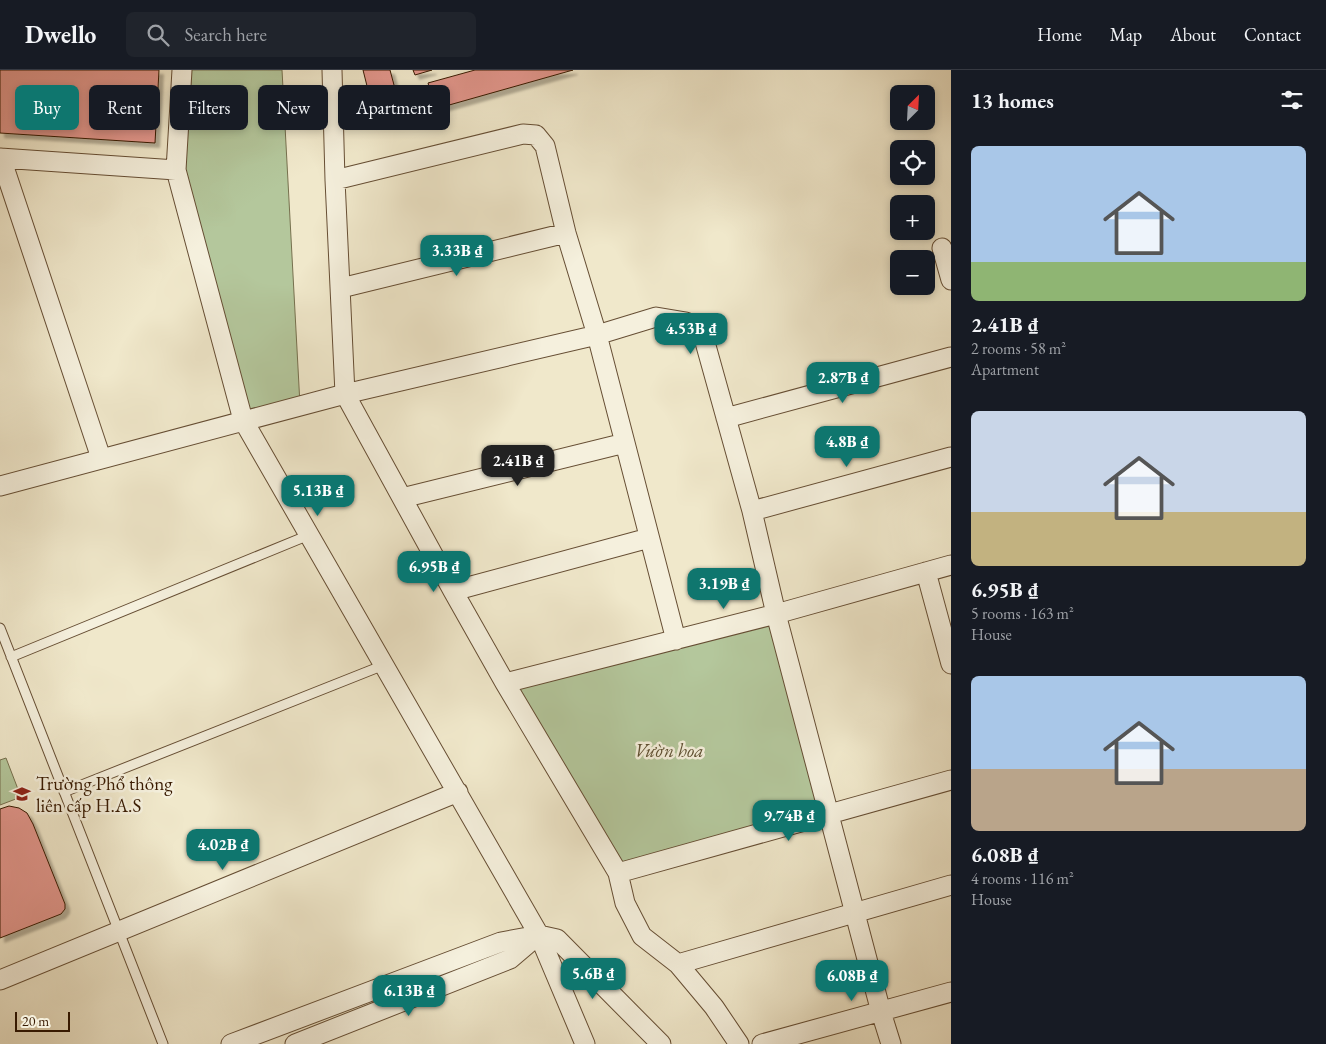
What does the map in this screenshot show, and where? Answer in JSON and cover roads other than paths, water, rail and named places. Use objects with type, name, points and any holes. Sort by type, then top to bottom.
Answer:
[{"type":"street","points":[[182,70],[176,170],[243,420],[540,935],[584,1044]]},
{"type":"street","points":[[332,70],[346,394],[505,683],[618,872],[625,902],[642,936],[678,964],[714,1007],[739,1044]]},
{"type":"street","points":[[336,180],[524,134],[536,135],[545,146],[566,233],[625,442],[676,640]]},
{"type":"street","points":[[101,458],[0,158],[176,170]]},
{"type":"street","points":[[340,288],[566,233]]},
{"type":"street","points":[[942,248],[951,280]]},
{"type":"street","points":[[0,486],[243,420],[596,335],[656,317],[686,322],[703,335],[752,511],[776,614],[828,814],[891,1044]]},
{"type":"street","points":[[726,418],[951,357]]},
{"type":"street","points":[[402,498],[625,442]]},
{"type":"street","points":[[752,511],[951,457]]},
{"type":"street","points":[[453,591],[649,538]]},
{"type":"street","points":[[505,683],[776,614],[951,565]]},
{"type":"street","points":[[926,572],[951,664]]},
{"type":"street","points":[[618,872],[951,780]]},
{"type":"street","points":[[0,980],[458,792]]},
{"type":"street","points":[[678,964],[951,885]]},
{"type":"street","points":[[296,1044],[510,959],[540,935]]},
{"type":"street","points":[[231,1044],[501,942],[540,935],[556,940],[661,1044]]},
{"type":"street","points":[[762,1044],[951,992]]},
{"type":"lane","points":[[11,657],[309,535]]},
{"type":"lane","points":[[0,628],[163,1044]]},
{"type":"lane","points":[[64,792],[384,665]]},
{"type":"place","name":"Trường Phổ thông liên cấp H.A.S","points":[[22,794]]},
{"type":"park label","name":"Vườn hoa","points":[[669,750]]}]
